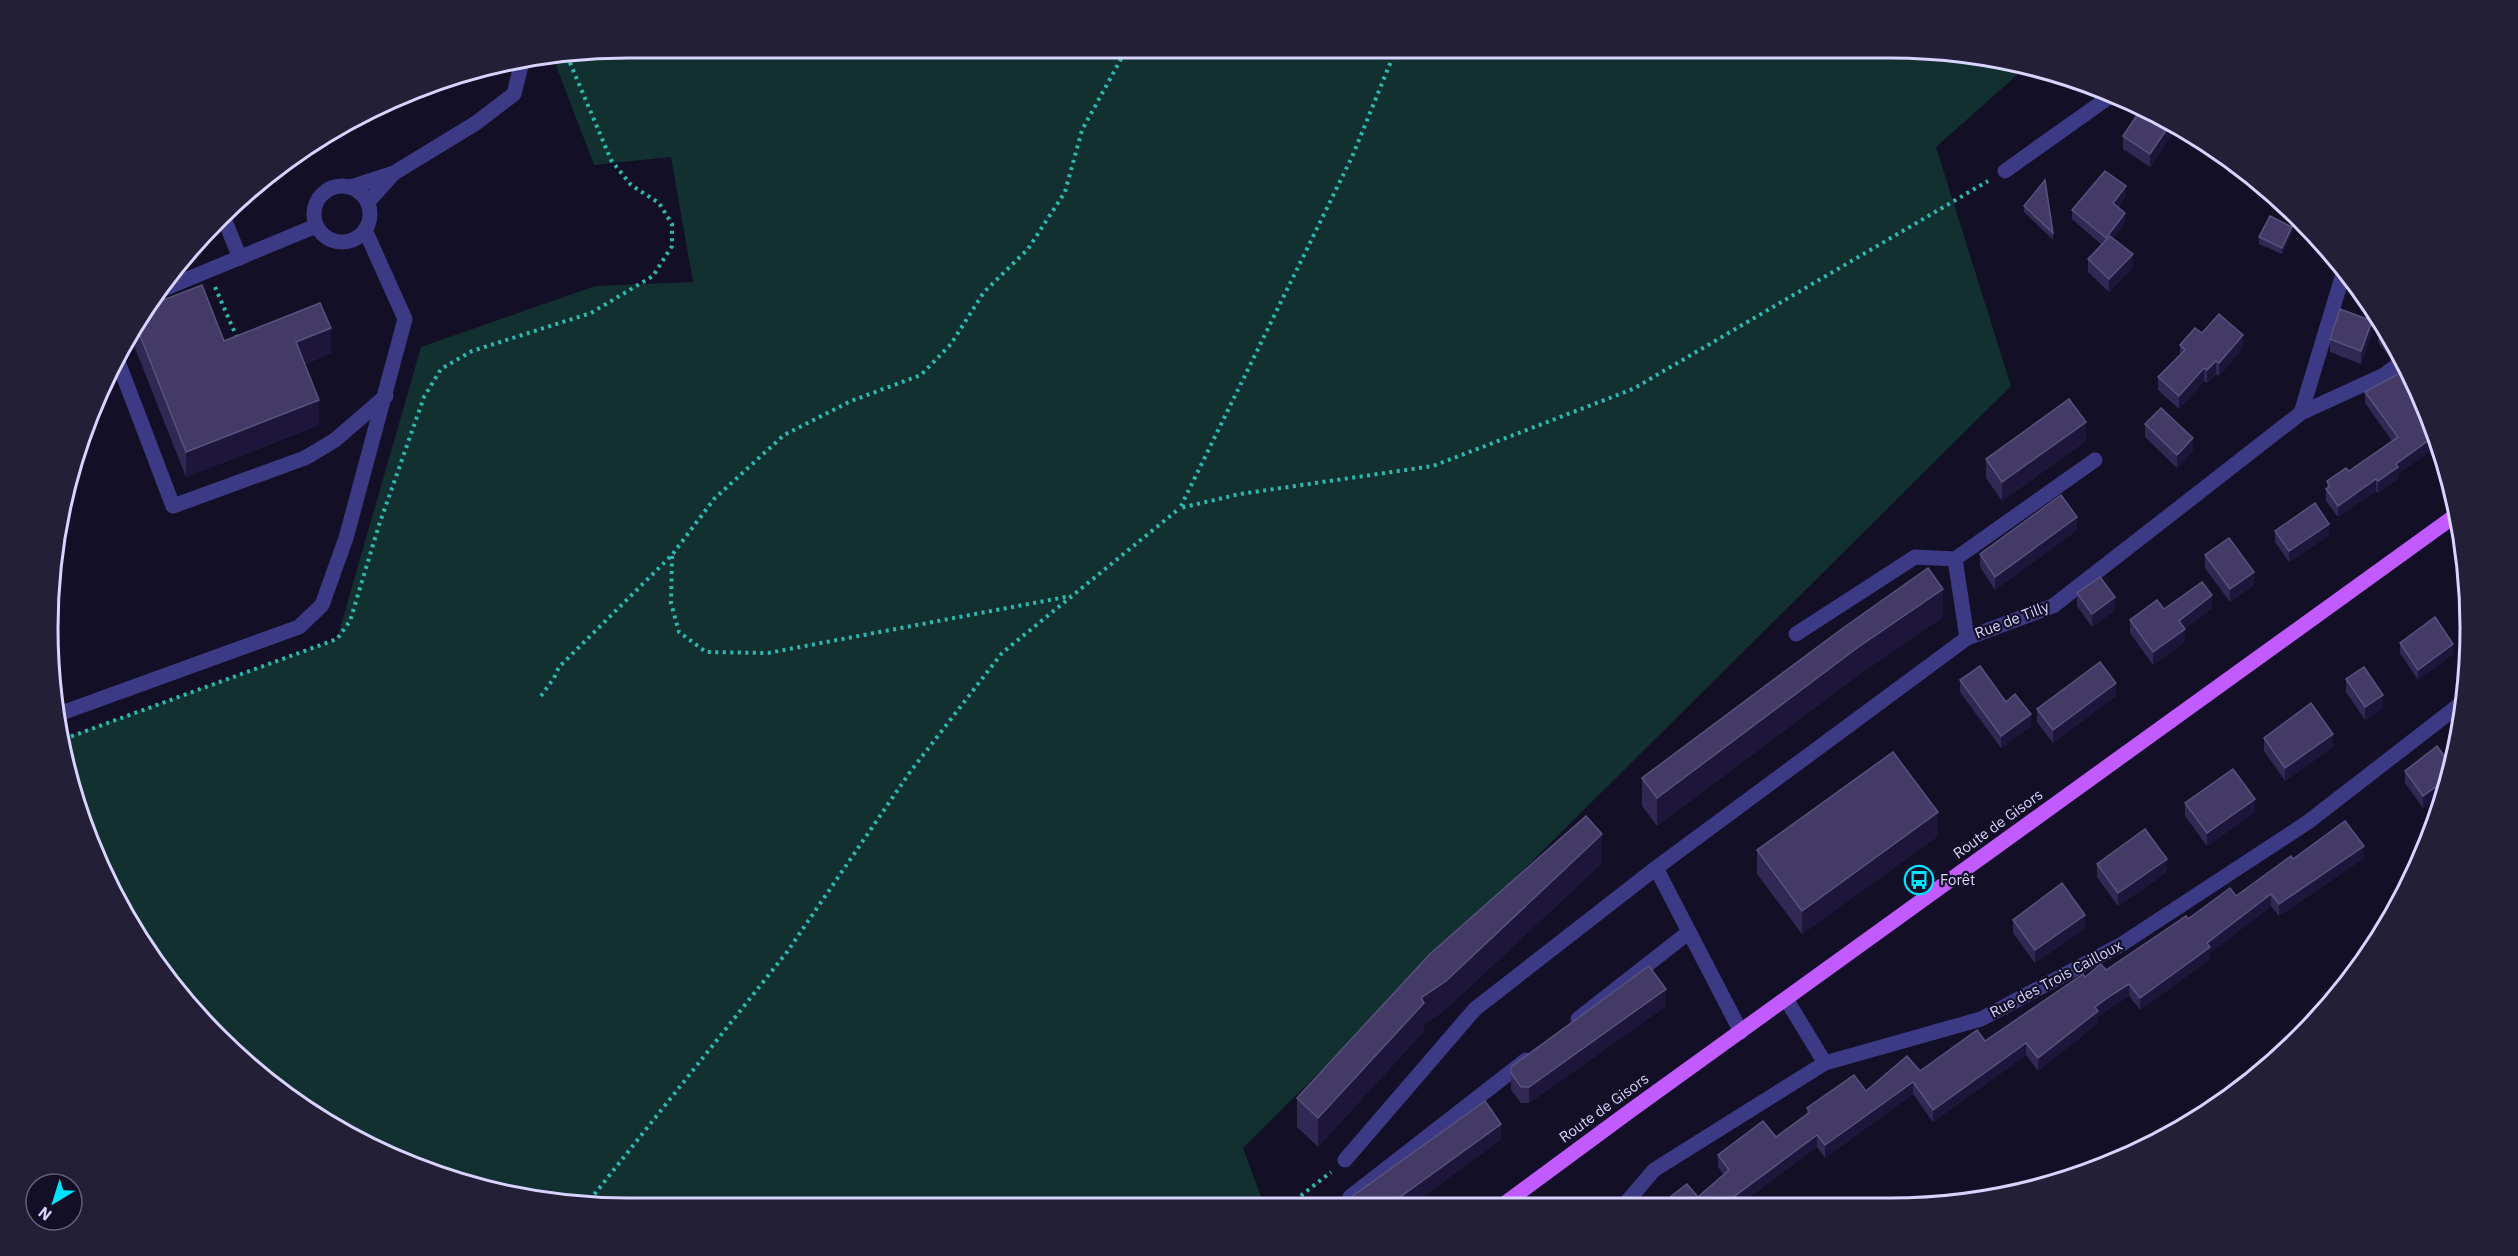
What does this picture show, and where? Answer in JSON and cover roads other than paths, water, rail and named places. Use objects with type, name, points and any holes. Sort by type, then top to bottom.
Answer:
[{"type":"main road","name":"Route de Gisors","points":[[1512,1198],[2450,521]]},
{"type":"street","points":[[351,187],[368,202],[370,216],[365,230],[354,240],[336,242],[328,238],[316,226],[314,211],[324,192],[337,186],[351,187],[394,173],[476,123],[514,94],[520,68]]},
{"type":"street","points":[[2005,171],[2104,101]]},
{"type":"street","points":[[368,202],[394,173]]},
{"type":"street","points":[[226,224],[240,258]]},
{"type":"street","points":[[173,285],[316,226]]},
{"type":"street","points":[[65,712],[299,627],[322,605],[346,538],[405,319],[365,230]]},
{"type":"street","points":[[2301,413],[2341,280]]},
{"type":"street","name":"Rue de Tilly","points":[[1345,1160],[1475,1009],[1656,868],[1967,638],[2053,606],[2301,413],[2384,375],[2396,366]]},
{"type":"street","points":[[121,369],[173,506],[305,458],[335,440],[386,396]]},
{"type":"street","points":[[1796,634],[1915,557],[1956,559],[2095,460]]},
{"type":"street","points":[[1956,559],[1967,638]]},
{"type":"street","name":"Rue des Trois Cailloux","points":[[1630,1198],[1654,1170],[1825,1063],[1981,1019],[2122,944],[2307,822],[2454,709]]},
{"type":"street","points":[[1656,868],[1741,1032]]},
{"type":"street","points":[[1567,1028],[1689,932]]},
{"type":"street","points":[[1786,999],[1825,1063]]},
{"type":"street","points":[[1350,1197],[1538,1050]]},
{"type":"place","name":"Forêt","points":[[1919,880]]}]
